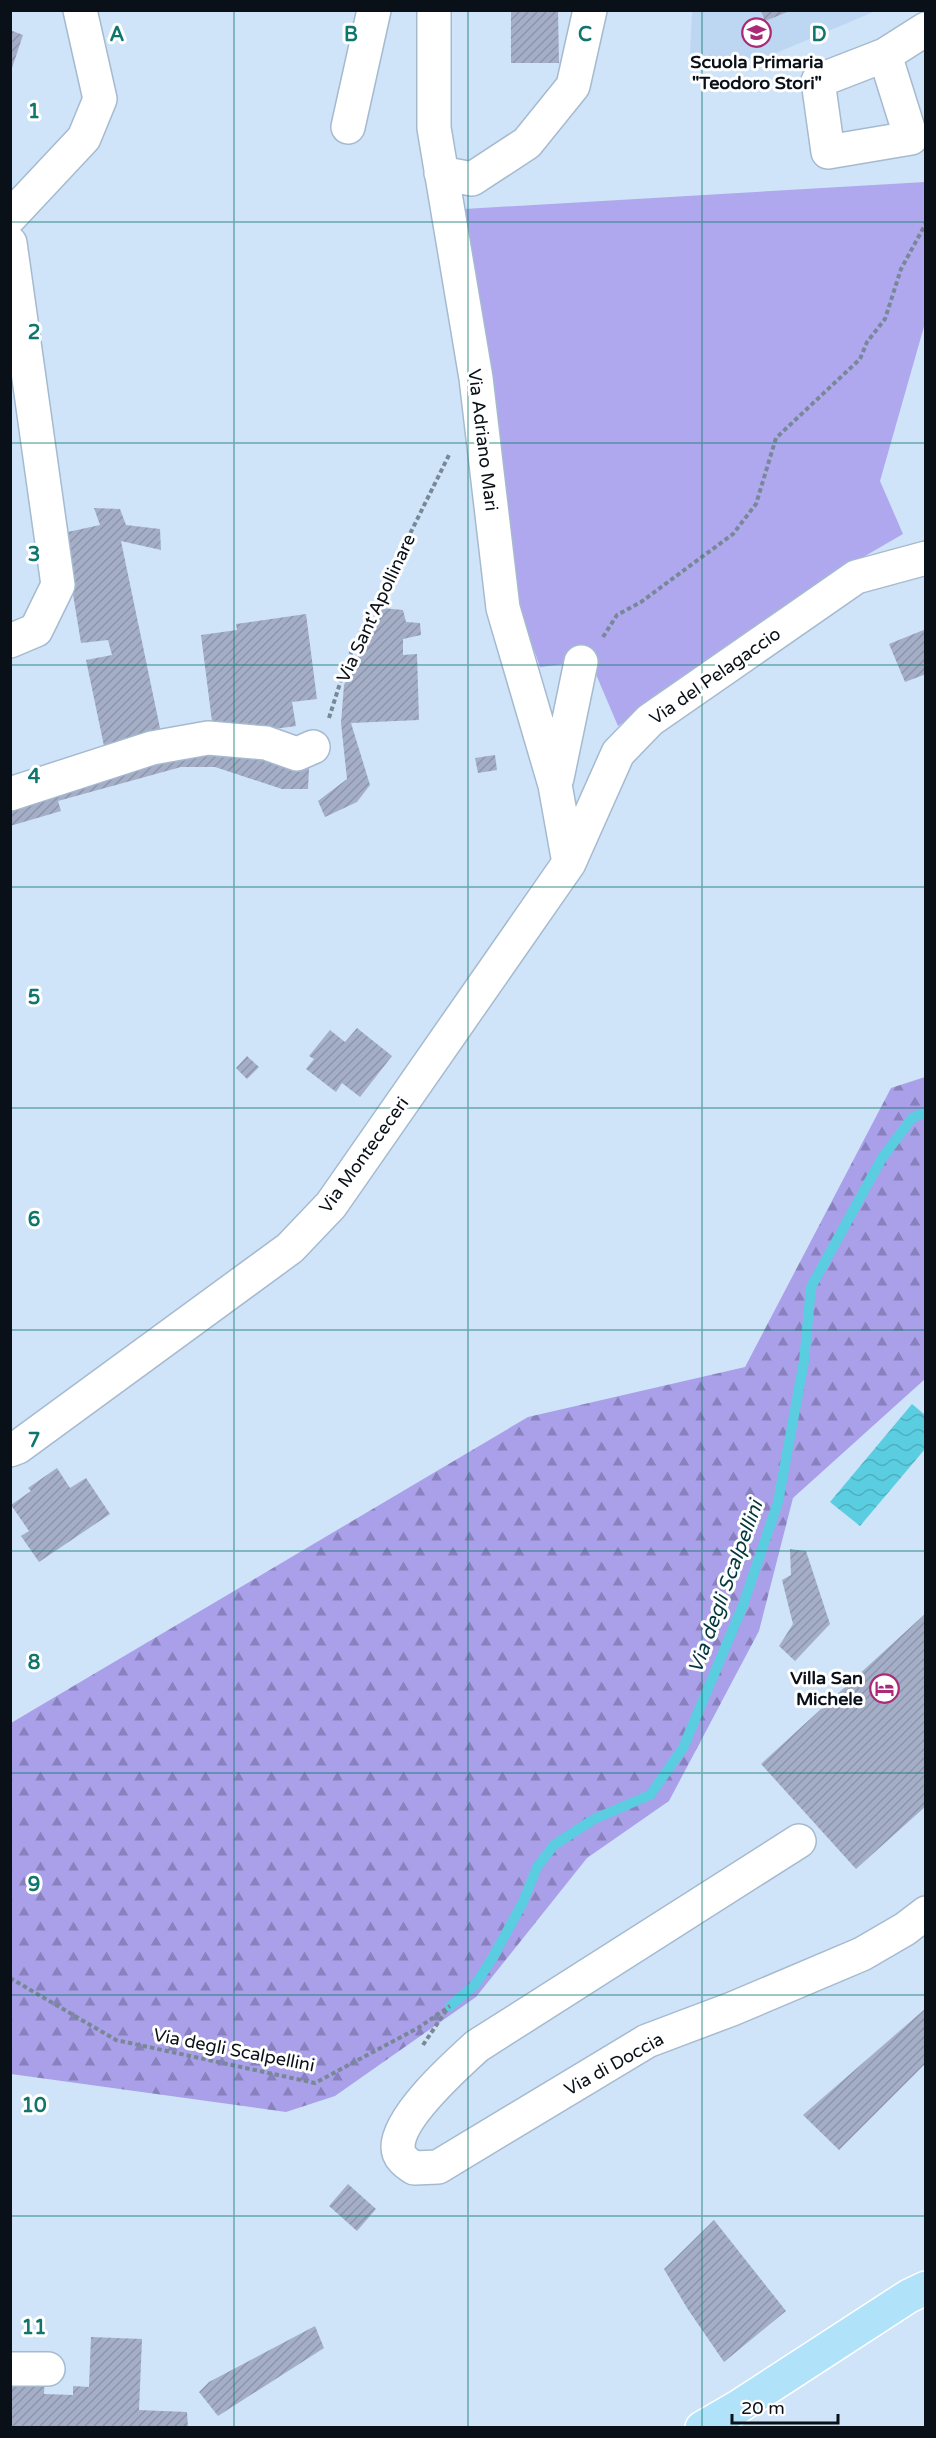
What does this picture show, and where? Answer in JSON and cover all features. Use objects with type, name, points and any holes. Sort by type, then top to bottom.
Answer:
[{"type":"main road","points":[[702,2427],[738,2407],[909,2296],[926,2288]]},
{"type":"street","points":[[10,217],[84,138],[100,99],[80,10]]},
{"type":"street","points":[[348,127],[374,10]]},
{"type":"street","name":"Via Adriano Mari","points":[[434,10],[434,128],[476,378],[503,608],[555,785],[568,863]]},
{"type":"street","points":[[441,173],[472,179],[527,143],[573,86],[590,10]]},
{"type":"street","points":[[885,55],[926,29]]},
{"type":"street","points":[[10,243],[58,585],[36,630],[10,641]]},
{"type":"street","name":"Via del Pelagaccio","points":[[568,863],[618,753],[650,720],[856,577],[926,558]]},
{"type":"street","points":[[555,785],[581,662]]},
{"type":"street","points":[[10,794],[152,748],[208,738],[266,744],[297,754],[313,747]]},
{"type":"street","name":"Via Montececeri","points":[[10,1450],[18,1447],[290,1248],[331,1205],[568,863]]},
{"type":"street","name":"Via di Doccia","points":[[798,1841],[477,2046],[438,2082],[401,2131],[397,2149],[403,2161],[414,2168],[438,2167],[647,2041],[732,2009],[862,1954],[905,1929],[926,1913]]},
{"type":"street","points":[[10,2369],[48,2369]]},
{"type":"path","points":[[581,662],[596,647],[617,615],[641,602],[733,534],[756,504],[776,438],[860,359],[867,342],[885,319],[901,269],[926,223]]},
{"type":"path","name":"Via Sant'Apollinare","points":[[313,747],[329,717],[347,661],[450,453]]},
{"type":"path","name":"Via degli Scalpellini","points":[[10,1978],[116,2040],[315,2083],[418,2028],[450,2006]]},
{"type":"shaded area","name":"Scuola Primaria \"Teodoro Stori\"","points":[[692,11],[876,11],[762,59],[690,55]]},
{"type":"shaded area","points":[[925,182],[925,323],[880,481],[903,534],[822,581],[618,726],[592,665],[581,662],[540,667],[517,602],[464,209]]},
{"type":"green space","points":[[925,1077],[925,1379],[793,1498],[759,1631],[669,1801],[587,1858],[476,1997],[335,2096],[286,2112],[11,2074],[11,1723],[528,1417],[745,1367],[891,1088]]},
{"type":"water","points":[[912,1404],[925,1415],[925,1449],[860,1526],[830,1502]]},
{"type":"building","points":[[511,10],[558,10],[559,63],[511,63]]},
{"type":"building","points":[[761,11],[790,11],[765,21]]},
{"type":"building","points":[[10,30],[23,35],[11,71],[10,71]]},
{"type":"building","points":[[94,508],[120,509],[126,525],[160,529],[161,550],[121,541],[161,733],[104,746],[86,660],[112,655],[108,640],[81,643],[63,533],[100,525]]},
{"type":"building","points":[[382,608],[403,610],[406,622],[420,623],[421,635],[403,639],[403,655],[417,654],[419,720],[351,723],[370,785],[357,802],[325,817],[318,801],[347,779],[341,723],[344,685]]},
{"type":"building","points":[[306,614],[317,699],[292,702],[296,726],[214,737],[201,635],[237,630],[236,624]]},
{"type":"building","points":[[926,629],[926,674],[905,682],[889,644]]},
{"type":"building","points":[[256,749],[309,768],[308,789],[282,789],[215,767],[181,767],[58,801],[61,811],[10,826],[10,803],[177,750]]},
{"type":"building","points":[[495,755],[497,770],[478,773],[475,758]]},
{"type":"building","points":[[357,1028],[392,1056],[360,1097],[342,1083],[336,1092],[306,1069],[314,1059],[309,1056],[330,1030],[345,1042]]},
{"type":"building","points":[[247,1056],[259,1067],[247,1079],[236,1068]]},
{"type":"building","points":[[57,1468],[70,1488],[86,1478],[110,1514],[39,1562],[21,1536],[29,1531],[11,1505],[31,1491],[28,1488]]},
{"type":"building","points":[[790,1549],[806,1551],[830,1624],[795,1661],[779,1646],[793,1624],[782,1580],[791,1575]]},
{"type":"building","name":"Villa San Michele","points":[[926,1613],[926,1806],[856,1869],[761,1764]]},
{"type":"building","points":[[926,2008],[926,2063],[839,2150],[803,2115]]},
{"type":"building","points":[[348,2184],[376,2209],[357,2231],[329,2206]]},
{"type":"building","points":[[714,2220],[786,2311],[724,2362],[687,2308],[664,2269]]},
{"type":"building","points":[[315,2326],[324,2348],[218,2416],[199,2392],[209,2382]]},
{"type":"building","points":[[91,2337],[142,2339],[139,2410],[187,2412],[188,2428],[10,2428],[10,2376],[45,2377],[44,2394],[73,2395],[73,2386],[89,2387]]},
{"type":"waterway","name":"Via degli Scalpellini","points":[[450,2006],[475,1985],[523,1902],[537,1867],[554,1845],[594,1819],[650,1795],[683,1748],[743,1605],[778,1502],[804,1361],[811,1287],[882,1158],[912,1118],[926,1112]]},
{"type":"place","name":"Scuola Primaria \"Teodoro Stori\"","points":[[757,33]]},
{"type":"place","name":"Villa San Michele","points":[[884,1688]]}]
